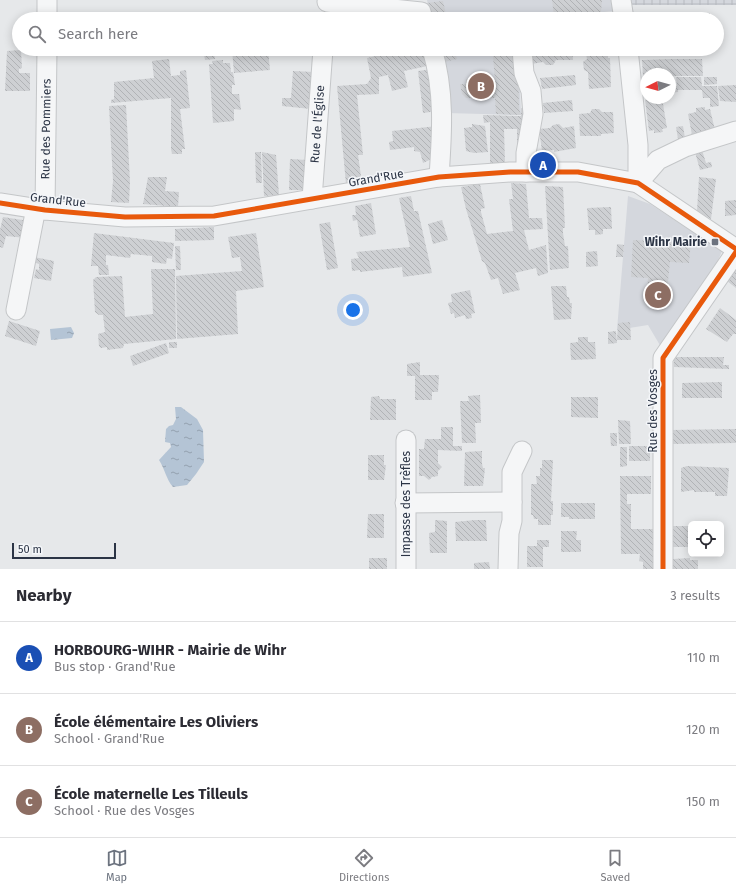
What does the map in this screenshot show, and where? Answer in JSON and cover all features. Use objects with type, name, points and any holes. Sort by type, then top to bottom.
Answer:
[{"type":"street","points":[[47,12],[48,0]]},
{"type":"street","points":[[326,7],[421,12]]},
{"type":"street","name":"Rue des Pommiers","points":[[16,310],[40,209],[47,56]]},
{"type":"street","name":"Rue de l'Église","points":[[312,199],[322,56]]},
{"type":"street","points":[[434,56],[443,114],[439,177]]},
{"type":"street","points":[[523,56],[524,73],[531,91],[533,114],[526,153],[526,172]]},
{"type":"street","points":[[629,56],[638,145],[638,183]]},
{"type":"street","points":[[638,183],[658,160],[685,148],[736,131]]},
{"type":"street","name":"Grand'Rue","points":[[0,203],[40,209],[125,217],[214,216],[439,177],[526,172],[578,172],[638,183],[736,250]]},
{"type":"street","name":"Rue des Vosges","points":[[663,569],[663,358],[736,250]]},
{"type":"street","name":"Impasse des Trèfles","points":[[406,440],[406,569]]},
{"type":"street","points":[[508,569],[509,532],[512,522],[512,472],[522,451]]},
{"type":"street","points":[[405,503],[512,502]]},
{"type":"shaded area","points":[[427,0],[612,0],[614,11],[604,12],[430,12]]},
{"type":"shaded area","points":[[626,0],[736,0],[736,5],[627,5]]},
{"type":"shaded area","points":[[438,56],[518,56],[521,115],[446,113]]},
{"type":"shaded area","points":[[628,196],[650,204],[722,251],[716,265],[661,347],[648,325],[617,330]]},
{"type":"water","points":[[71,327],[74,333],[72,338],[51,340],[50,329]]},
{"type":"water","points":[[175,407],[181,407],[197,419],[203,430],[204,462],[187,485],[173,487],[159,460],[171,447],[170,443],[165,442],[166,429],[173,425],[176,419]]},
{"type":"building","points":[[552,0],[602,0],[601,12],[554,12]]},
{"type":"building","points":[[443,1],[445,12],[429,12],[427,3]]},
{"type":"building","points":[[7,51],[12,51],[12,56],[21,56],[22,68],[19,69],[19,73],[30,73],[30,91],[5,91]]},
{"type":"building","points":[[204,56],[214,56],[215,59],[205,60]]},
{"type":"building","points":[[233,56],[269,56],[270,70],[234,73]]},
{"type":"building","points":[[376,56],[430,56],[432,65],[404,71],[408,87],[392,91],[388,75],[379,77],[379,94],[357,95],[363,155],[358,155],[361,176],[359,177],[360,182],[346,184],[337,86],[367,84],[371,78],[367,58]]},
{"type":"building","points":[[438,56],[456,56],[457,59],[440,63]]},
{"type":"building","points":[[493,56],[518,56],[519,109],[521,115],[496,114],[495,98],[466,98],[462,94],[460,84],[466,84],[466,79],[495,81]]},
{"type":"building","points":[[525,56],[573,56],[573,60],[556,60],[553,65],[546,65],[543,62],[526,65]]},
{"type":"building","points":[[586,56],[608,56],[608,58],[610,58],[611,87],[589,89],[588,72],[584,70],[583,62],[587,59]]},
{"type":"building","points":[[169,59],[171,76],[180,75],[180,71],[186,70],[190,108],[180,109],[185,149],[182,149],[182,154],[172,154],[171,149],[171,98],[111,103],[111,100],[114,99],[114,82],[154,78],[152,61]]},
{"type":"building","points":[[702,59],[703,76],[676,76],[676,68],[642,68],[642,60]]},
{"type":"building","points":[[223,60],[223,63],[230,63],[235,85],[232,85],[232,94],[239,94],[241,110],[234,109],[234,121],[213,123],[209,64],[213,64],[212,61]]},
{"type":"building","points":[[433,69],[438,111],[423,113],[418,71]]},
{"type":"building","points":[[293,71],[314,72],[311,109],[282,106],[282,98],[291,98]]},
{"type":"building","points":[[575,75],[576,85],[542,89],[540,78]]},
{"type":"building","points":[[676,77],[701,77],[702,86],[717,86],[719,106],[710,107],[710,98],[703,98],[702,90],[678,90],[678,92],[676,92]]},
{"type":"building","points":[[704,77],[717,77],[717,84],[704,85]]},
{"type":"building","points":[[736,85],[736,102],[720,101],[718,86]]},
{"type":"building","points":[[572,100],[573,111],[544,113],[543,103]]},
{"type":"building","points":[[646,104],[663,104],[667,128],[662,129],[663,132],[654,133],[654,130],[649,131]]},
{"type":"building","points":[[126,105],[130,182],[129,203],[111,202],[113,181],[109,106]]},
{"type":"building","points":[[705,107],[705,110],[710,109],[715,130],[692,135],[688,114],[696,112],[696,108]]},
{"type":"building","points":[[521,108],[529,110],[522,147],[517,147],[517,129],[504,129],[505,163],[490,163],[490,122],[484,123],[483,115],[521,116]]},
{"type":"building","points":[[592,109],[599,109],[602,112],[613,112],[614,133],[601,134],[601,136],[580,136],[579,114],[590,113]]},
{"type":"building","points":[[472,124],[485,126],[488,152],[474,153],[466,151],[464,128],[472,127]]},
{"type":"building","points":[[559,124],[563,128],[574,126],[576,148],[554,152],[554,150],[542,151],[539,129],[550,128],[553,125]]},
{"type":"building","points":[[437,126],[436,157],[423,163],[420,152],[414,151],[414,147],[390,150],[389,142],[393,141],[392,131]]},
{"type":"building","points":[[683,126],[685,138],[678,139],[676,127]]},
{"type":"building","points":[[702,150],[706,163],[711,162],[712,167],[700,170],[695,152]]},
{"type":"building","points":[[255,152],[261,152],[262,183],[256,183]]},
{"type":"building","points":[[262,152],[276,155],[279,195],[264,196]]},
{"type":"building","points":[[290,159],[307,160],[306,190],[289,190]]},
{"type":"building","points":[[148,177],[167,177],[165,191],[179,192],[178,207],[143,204]]},
{"type":"building","points":[[699,177],[716,179],[711,219],[697,211]]},
{"type":"building","points":[[511,183],[526,184],[529,218],[542,218],[543,229],[524,230],[529,250],[546,245],[548,273],[538,276],[536,268],[515,273],[520,290],[503,294],[498,278],[491,280],[485,263],[482,261],[461,187],[480,184],[485,208],[481,209],[481,212],[487,234],[513,231],[509,199],[513,199]]},
{"type":"building","points":[[545,186],[563,187],[565,228],[563,228],[563,233],[565,246],[568,246],[569,268],[550,270]]},
{"type":"building","points":[[411,196],[414,211],[418,211],[432,273],[403,277],[402,267],[360,272],[360,270],[352,271],[351,259],[359,258],[356,252],[410,247],[399,198]]},
{"type":"building","points":[[736,200],[736,215],[725,216],[725,201]]},
{"type":"building","points":[[371,203],[376,234],[360,237],[357,220],[353,221],[352,215],[356,215],[355,206]]},
{"type":"building","points":[[611,207],[612,229],[603,229],[603,234],[595,235],[595,230],[589,230],[587,208]]},
{"type":"building","points":[[3,217],[29,221],[26,238],[6,236],[3,248],[0,247],[0,230]]},
{"type":"building","points":[[442,220],[448,240],[433,244],[428,224]]},
{"type":"building","points":[[330,222],[338,268],[327,270],[319,224]]},
{"type":"building","points":[[214,227],[214,240],[175,241],[175,229]]},
{"type":"building","points":[[94,233],[174,243],[172,259],[167,258],[166,264],[152,262],[152,256],[131,254],[130,258],[106,255],[106,265],[108,265],[109,275],[99,275],[98,266],[91,266]]},
{"type":"building","points":[[256,233],[264,287],[236,291],[238,334],[177,339],[176,276],[242,271],[240,257],[232,258],[228,237]]},
{"type":"building","points":[[633,240],[691,243],[689,263],[670,262],[666,300],[647,299],[648,278],[631,277]]},
{"type":"building","points":[[617,244],[624,245],[623,257],[616,257]]},
{"type":"building","points":[[175,246],[180,246],[181,270],[176,270]]},
{"type":"building","points":[[597,251],[598,266],[586,267],[586,252]]},
{"type":"building","points":[[34,257],[54,261],[51,281],[34,278],[36,269],[39,270],[39,264],[33,262]]},
{"type":"building","points":[[151,269],[175,269],[176,339],[124,344],[123,348],[107,350],[107,347],[101,348],[99,346],[98,334],[105,332],[103,315],[99,315],[95,312],[93,280],[96,277],[122,276],[125,317],[153,314]]},
{"type":"building","points":[[736,269],[736,288],[727,281]]},
{"type":"building","points":[[551,286],[566,286],[567,297],[569,297],[570,303],[572,303],[571,319],[554,320]]},
{"type":"building","points":[[470,290],[475,313],[471,314],[472,318],[466,319],[465,315],[455,318],[454,313],[451,314],[448,303],[452,302],[451,294]]},
{"type":"building","points":[[720,308],[736,320],[736,334],[733,334],[727,342],[706,329]]},
{"type":"building","points":[[9,321],[40,331],[36,346],[5,336]]},
{"type":"building","points":[[630,322],[631,340],[617,340],[618,323]]},
{"type":"building","points":[[616,331],[617,343],[608,344],[608,332]]},
{"type":"building","points":[[578,337],[588,337],[588,342],[595,342],[596,359],[571,360],[570,343],[578,342]]},
{"type":"building","points":[[169,342],[177,342],[177,348],[169,348]]},
{"type":"building","points":[[166,343],[169,353],[133,366],[130,356]]},
{"type":"building","points":[[674,357],[724,357],[723,365],[729,365],[729,369],[674,367]]},
{"type":"building","points":[[420,362],[420,375],[439,375],[438,392],[432,392],[432,400],[415,400],[415,376],[407,376],[407,364]]},
{"type":"building","points":[[722,382],[722,398],[682,398],[682,383]]},
{"type":"building","points":[[480,395],[481,423],[475,423],[476,443],[462,443],[460,401],[469,401],[468,396]]},
{"type":"building","points":[[379,396],[380,399],[396,399],[396,420],[370,420],[371,397]]},
{"type":"building","points":[[571,397],[598,397],[598,418],[571,417]]},
{"type":"building","points":[[618,420],[630,421],[631,444],[619,444]]},
{"type":"building","points":[[441,427],[453,427],[453,446],[462,446],[462,451],[438,450],[438,463],[442,467],[438,471],[438,476],[432,477],[429,480],[424,476],[419,476],[419,449],[424,449],[425,439],[441,439]]},
{"type":"building","points":[[736,429],[736,443],[672,444],[671,430]]},
{"type":"building","points":[[610,433],[617,433],[617,446],[611,446]]},
{"type":"building","points":[[629,446],[650,446],[650,461],[629,461]]},
{"type":"building","points":[[620,447],[627,447],[627,466],[620,467]]},
{"type":"building","points":[[482,451],[482,464],[483,468],[485,468],[483,486],[464,486],[465,452]]},
{"type":"building","points":[[368,455],[384,455],[384,465],[386,465],[384,480],[368,480]]},
{"type":"building","points":[[542,460],[553,460],[551,501],[553,501],[553,515],[551,515],[551,525],[538,525],[538,519],[534,519],[533,515],[531,515],[531,484],[537,484],[536,476],[540,476]]},
{"type":"building","points":[[687,466],[729,468],[727,496],[715,496],[715,492],[694,492],[694,490],[681,492],[681,468]]},
{"type":"building","points":[[620,476],[651,476],[651,494],[627,494],[627,504],[631,504],[631,529],[654,529],[655,569],[643,569],[643,562],[639,561],[640,554],[621,554]]},
{"type":"building","points":[[561,503],[595,503],[595,519],[569,519],[569,517],[561,517]]},
{"type":"building","points":[[368,514],[384,514],[384,538],[367,538]]},
{"type":"building","points":[[435,520],[447,521],[447,553],[430,553],[429,533],[435,532]]},
{"type":"building","points":[[486,520],[487,541],[456,541],[455,522]]},
{"type":"building","points":[[672,526],[688,526],[688,547],[672,547]]},
{"type":"building","points":[[561,531],[577,531],[576,540],[581,540],[581,552],[561,552]]},
{"type":"building","points":[[537,540],[549,540],[549,547],[543,547],[543,567],[527,567],[527,546],[537,546]]},
{"type":"building","points":[[369,558],[387,558],[387,569],[369,569]]},
{"type":"building","points":[[690,558],[690,560],[698,560],[698,569],[673,569],[673,559]]},
{"type":"building","points":[[489,562],[490,569],[474,569],[474,563]]},
{"type":"cycle path","points":[[0,203],[45,210],[125,217],[214,216],[439,177],[510,172],[578,172],[638,183],[736,249]]},
{"type":"cycle path","points":[[663,569],[663,358],[736,252]]},
{"type":"place","name":"École élémentaire Les Oliviers","points":[[481,86]]},
{"type":"place","name":"HORBOURG-WIHR - Mairie de Wihr","points":[[543,165]]},
{"type":"place","name":"Wihr Mairie","points":[[715,242]]},
{"type":"place","name":"École maternelle Les Tilleuls","points":[[658,295]]}]
